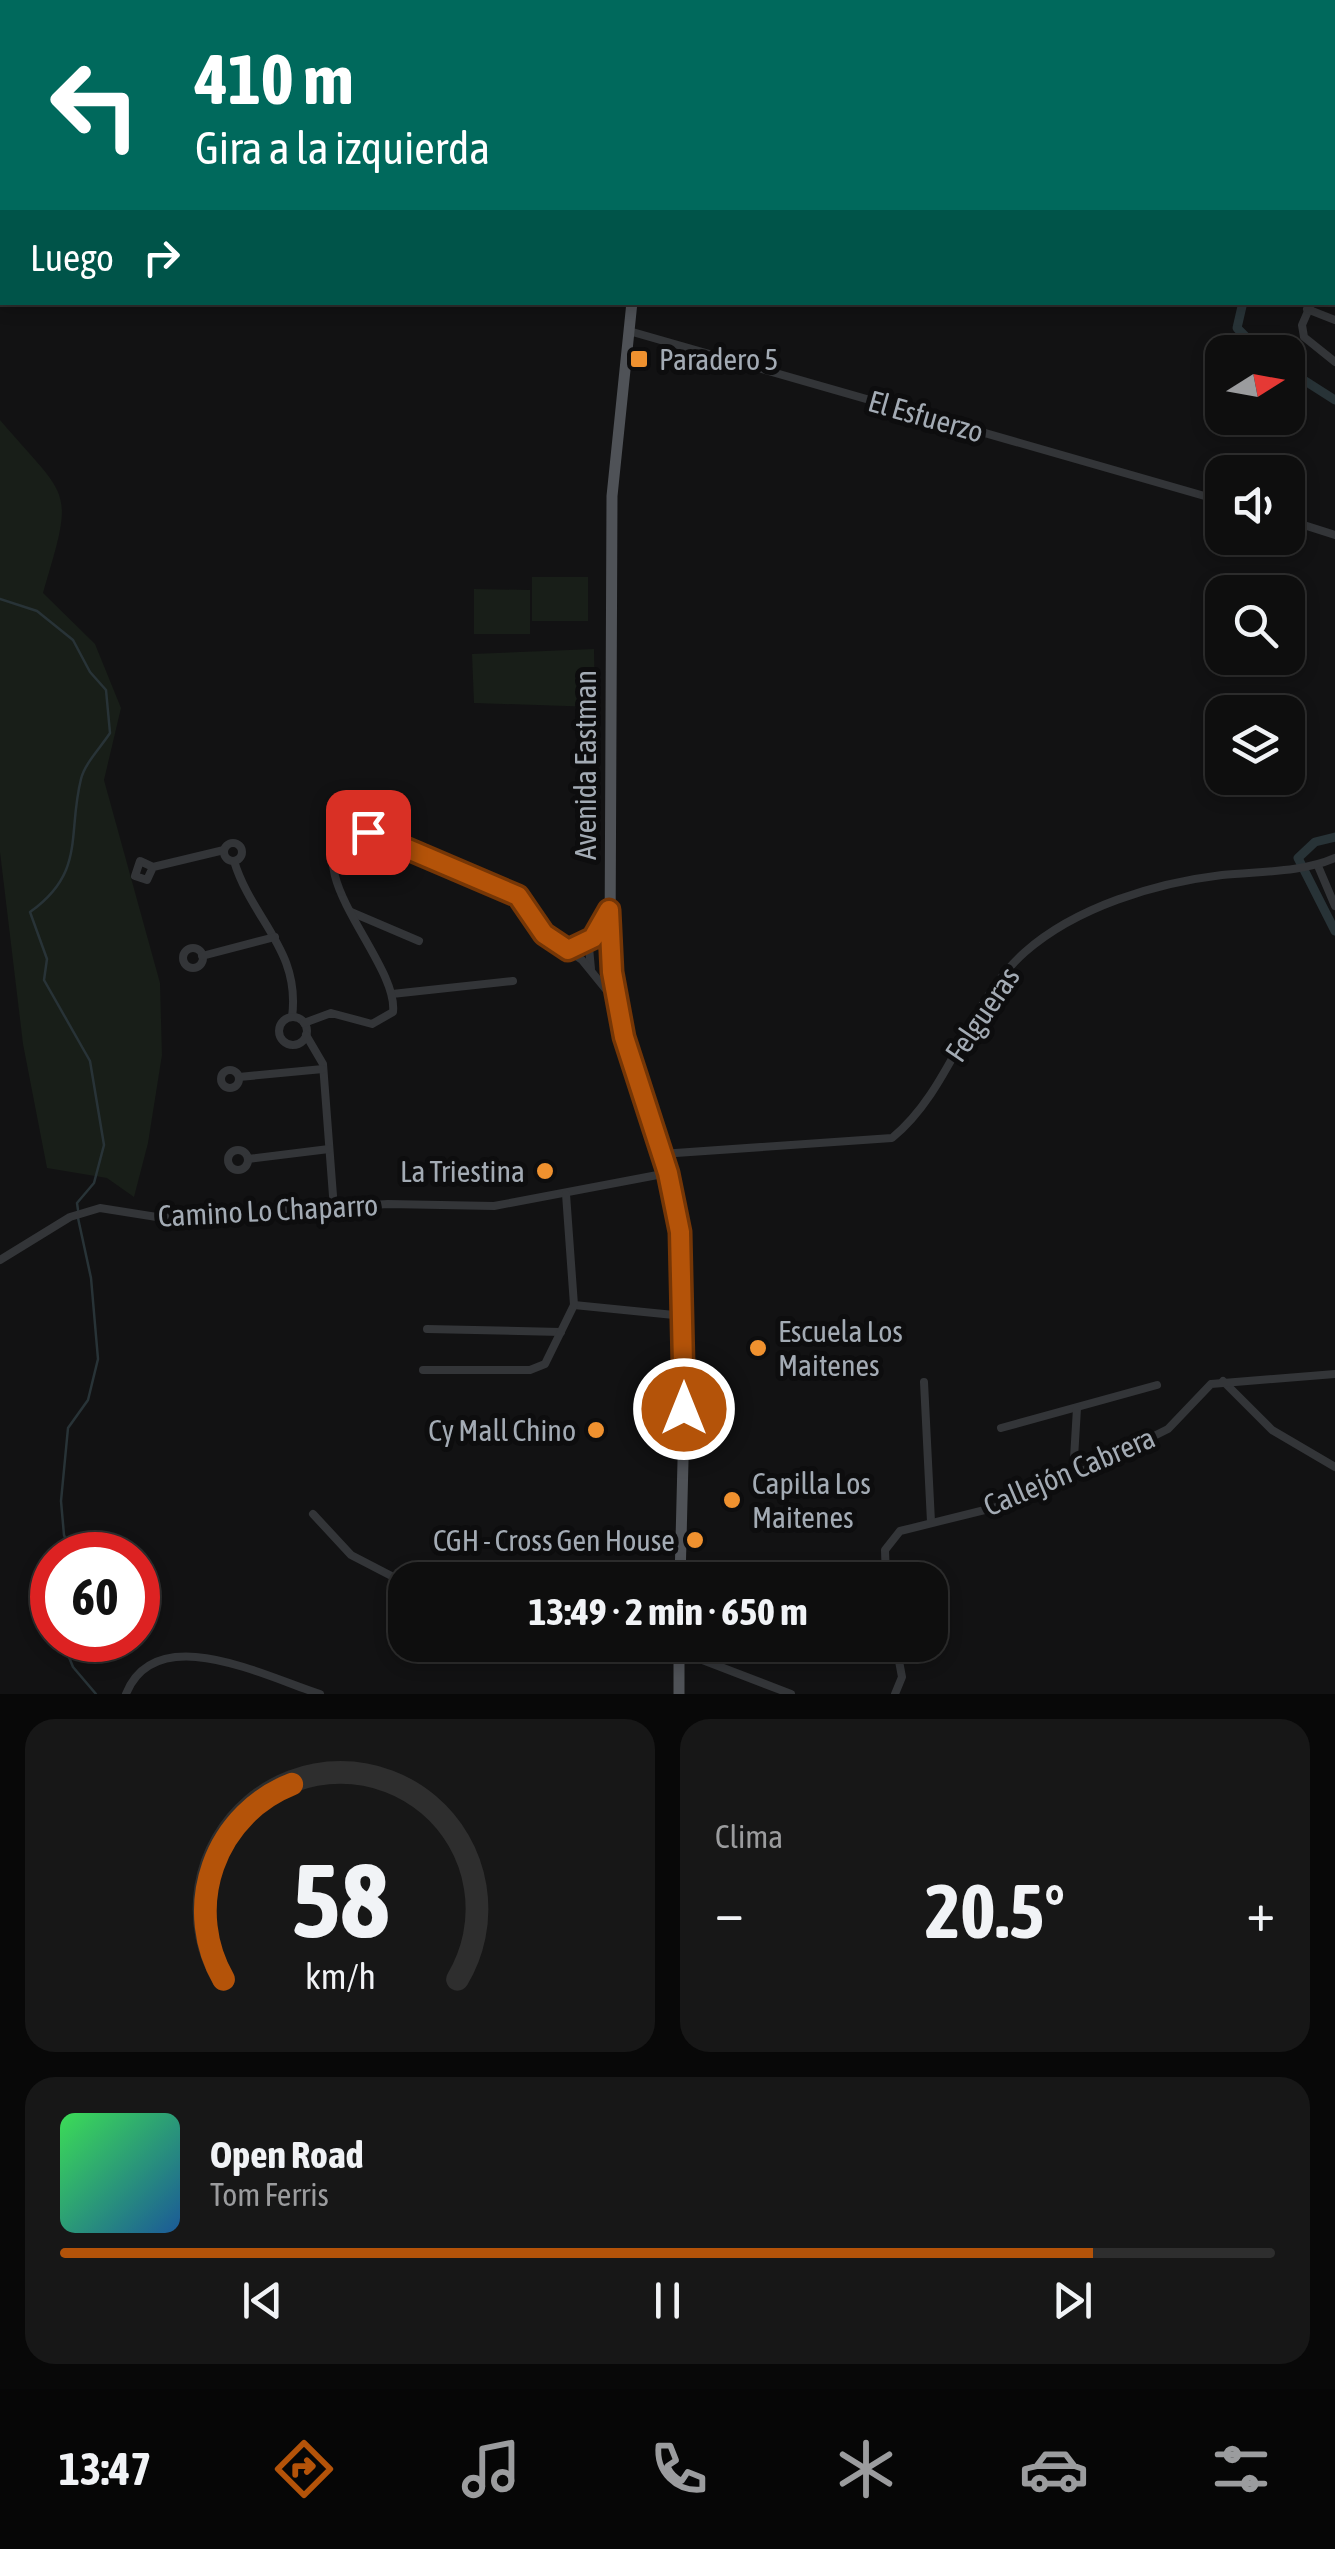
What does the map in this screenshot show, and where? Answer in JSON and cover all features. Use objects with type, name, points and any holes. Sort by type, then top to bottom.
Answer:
[{"type":"main road","name":"Avenida Eastman","points":[[632,305],[612,496],[609,910],[617,1003],[668,1173],[681,1246],[684,1316],[680,1562]]},
{"type":"main road","points":[[679,1662],[680,1694]]},
{"type":"street","points":[[1335,320],[1309,306],[1304,337],[1335,362]]},
{"type":"street","name":"El Esfuerzo","points":[[629,331],[1205,496]]},
{"type":"street","points":[[1305,525],[1335,535]]},
{"type":"street","points":[[292,1017],[304,1022],[331,1012],[379,1023],[393,1012],[392,994],[332,864],[336,844],[351,828],[518,896],[544,934],[568,950],[617,1003]]},
{"type":"street","points":[[154,867],[224,850],[230,843],[238,845],[241,855],[234,861]]},
{"type":"street","points":[[224,850],[226,858],[234,861],[293,976],[292,1017],[279,1028],[282,1040],[298,1044],[306,1035]]},
{"type":"street","name":"Felgueras","points":[[661,1154],[892,1138],[942,1074],[1010,967],[1036,943],[1093,912],[1154,889],[1220,875],[1316,866],[1335,858]]},
{"type":"street","points":[[1316,866],[1335,906]]},
{"type":"street","points":[[592,973],[589,955],[593,938],[609,910]]},
{"type":"street","points":[[351,912],[419,942]]},
{"type":"street","points":[[202,956],[275,937]]},
{"type":"street","points":[[568,950],[593,938]]},
{"type":"street","points":[[392,994],[513,981]]},
{"type":"street","points":[[304,1022],[306,1035],[323,1069],[334,1209]]},
{"type":"street","points":[[239,1077],[323,1069]]},
{"type":"street","points":[[248,1158],[330,1149]]},
{"type":"street","name":"Camino Lo Chaparro","points":[[0,1260],[87,1210],[110,1208],[163,1218],[404,1204],[494,1206],[668,1173]]},
{"type":"street","points":[[423,1370],[538,1368],[574,1306],[566,1194]]},
{"type":"street","points":[[574,1306],[684,1316]]},
{"type":"street","points":[[427,1330],[562,1332]]},
{"type":"street","points":[[1223,1381],[1335,1374]]},
{"type":"street","points":[[1223,1381],[1272,1430],[1335,1466]]},
{"type":"street","name":"Callejón Cabrera","points":[[886,1562],[892,1538],[930,1522],[1005,1505],[1073,1475],[1168,1429],[1205,1388],[1223,1381]]},
{"type":"street","points":[[924,1382],[930,1522]]},
{"type":"street","points":[[1000,1428],[1158,1385]]},
{"type":"street","points":[[1073,1475],[1077,1408]]},
{"type":"street","points":[[313,1514],[352,1554],[388,1573]]},
{"type":"street","points":[[126,1694],[149,1664],[186,1654],[320,1694]]},
{"type":"street","points":[[713,1662],[791,1694]]},
{"type":"street","points":[[896,1694],[902,1678],[899,1662]]},
{"type":"shaded area","points":[[0,420],[41,466],[60,497],[60,532],[43,593],[95,644],[121,708],[104,780],[160,983],[162,1055],[148,1143],[134,1197],[107,1178],[47,1168],[23,1044],[0,852]]},
{"type":"shaded area","points":[[532,577],[588,577],[588,621],[532,621]]},
{"type":"shaded area","points":[[474,589],[530,590],[530,634],[474,634]]},
{"type":"shaded area","points":[[594,649],[595,707],[474,703],[472,654]]},
{"type":"waterway","points":[[1242,305],[1237,328],[1244,335]]},
{"type":"waterway","points":[[1305,381],[1335,400]]},
{"type":"waterway","points":[[0,599],[37,611],[73,640],[90,672],[106,690],[110,733],[81,779],[67,867],[48,897],[30,912],[47,959],[44,980],[90,1061],[104,1145],[94,1183],[77,1203],[78,1210]]},
{"type":"waterway","points":[[1335,837],[1315,842],[1298,858],[1335,931]]},
{"type":"waterway","points":[[64,1532],[61,1501],[68,1428],[88,1400],[98,1359],[91,1278],[78,1218]]},
{"type":"waterway","points":[[71,1662],[96,1694]]},
{"type":"place","name":"Paradero 5","points":[[639,359]]},
{"type":"place","name":"La Triestina","points":[[545,1171]]},
{"type":"place","name":"Escuela Los Maitenes","points":[[758,1348]]},
{"type":"place","name":"Cy Mall Chino","points":[[596,1430]]},
{"type":"place","name":"Capilla Los Maitenes","points":[[732,1500]]},
{"type":"place","name":"CGH - Cross Gen House","points":[[695,1540]]},
{"type":"route","points":[[368,832],[518,896],[544,934],[568,950],[593,938],[609,910],[612,972],[624,1037],[668,1173],[680,1232],[684,1409]]}]
